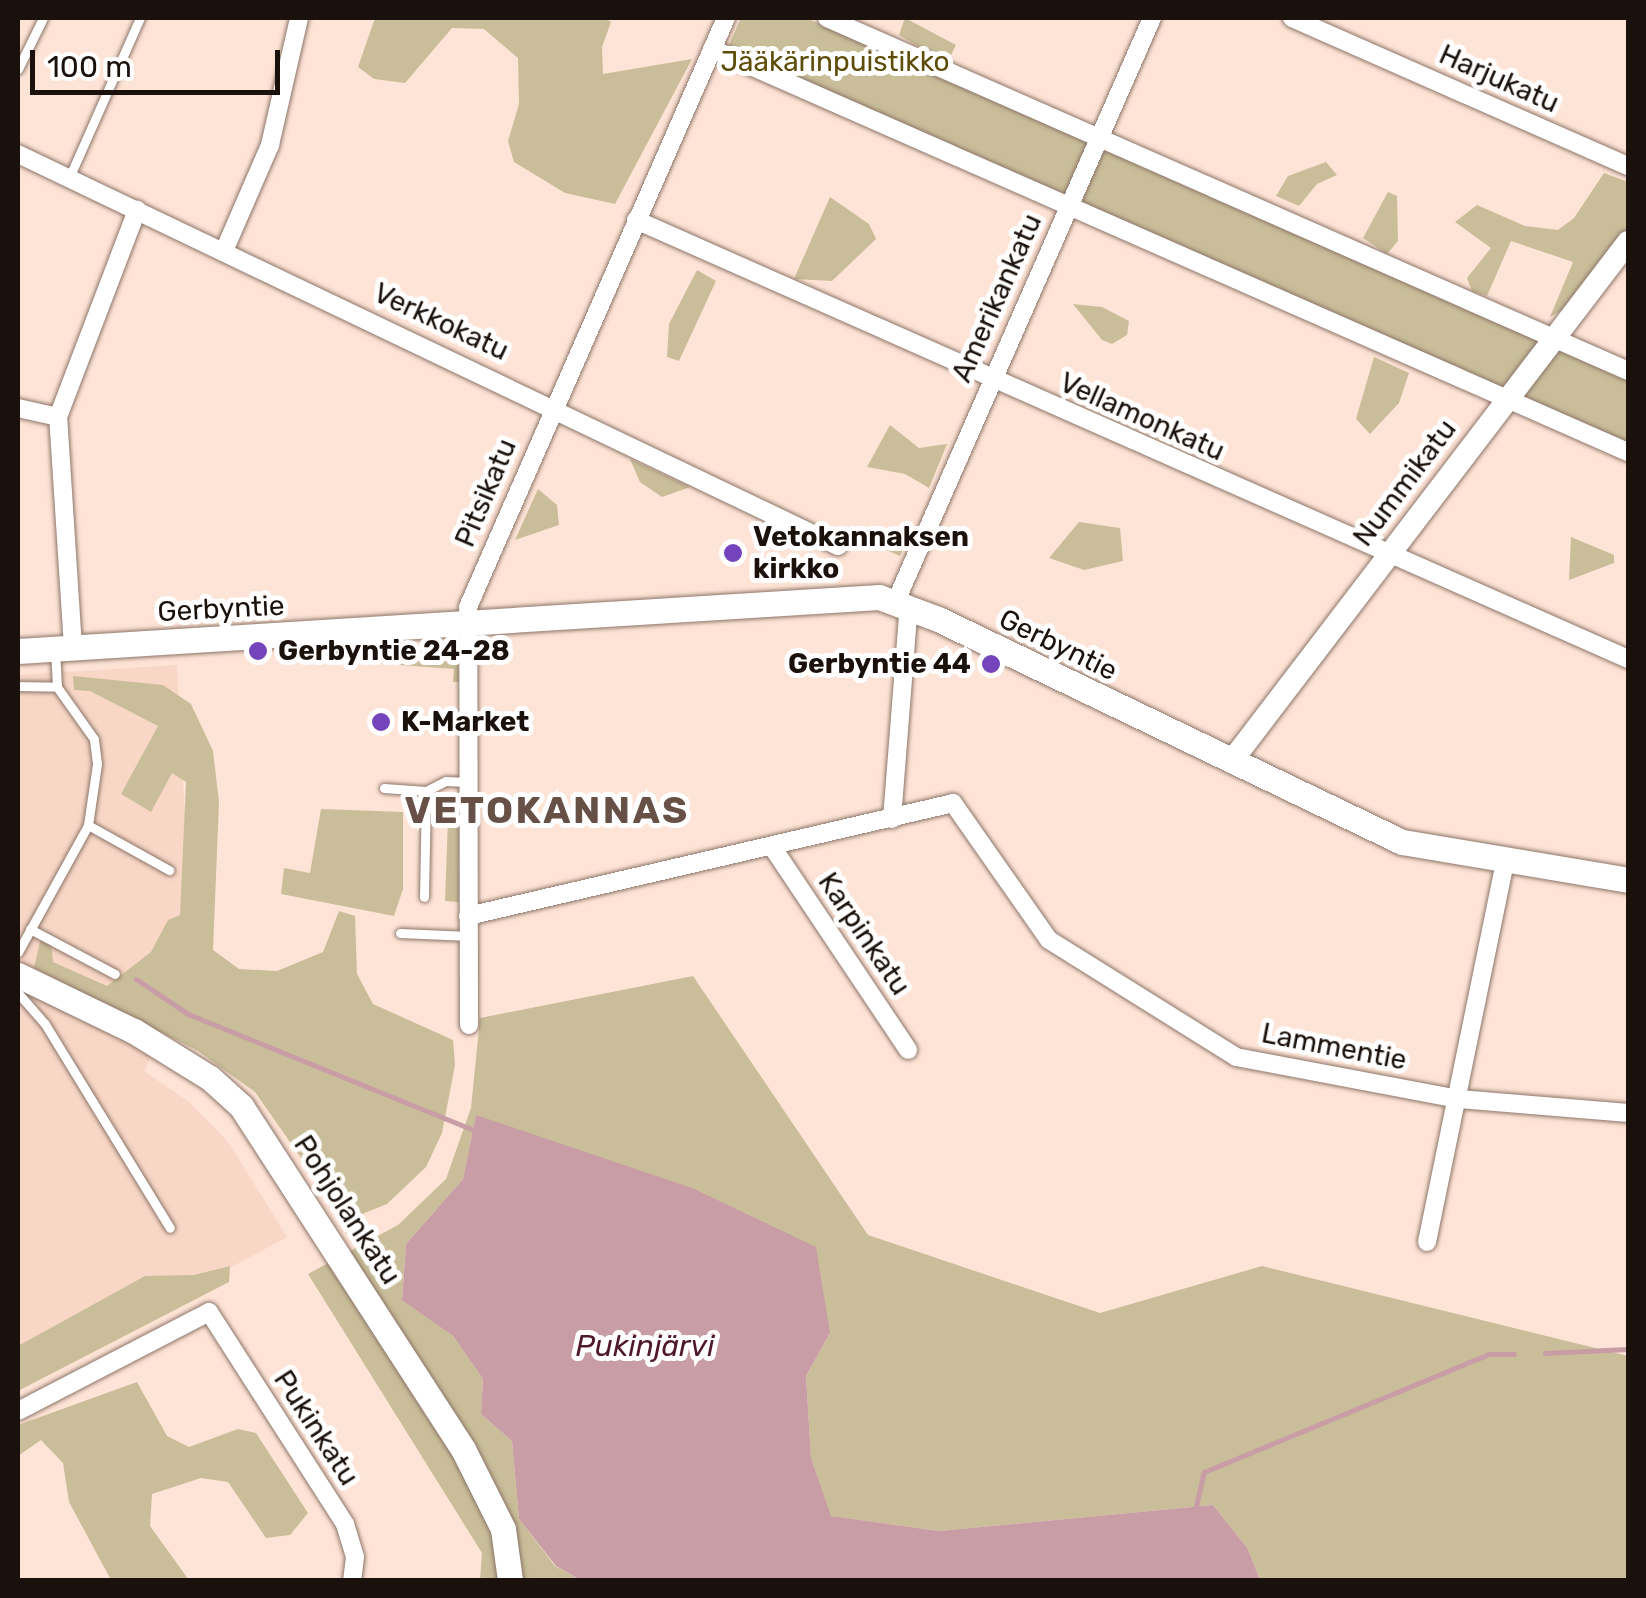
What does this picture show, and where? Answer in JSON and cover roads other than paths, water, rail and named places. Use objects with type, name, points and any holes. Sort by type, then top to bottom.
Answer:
[{"type":"main road","name":"Gerbyntie","points":[[18,651],[855,596],[902,603],[1402,842],[1505,862],[1628,877]]},
{"type":"main road","name":"Pohjolankatu","points":[[18,975],[134,1031],[210,1078],[240,1106],[462,1449],[503,1529],[510,1580]]},
{"type":"street","points":[[224,250],[270,144],[299,18]]},
{"type":"street","name":"Pitsikatu","points":[[469,1025],[466,620],[554,405],[726,18]]},
{"type":"street","points":[[827,18],[1628,371]]},
{"type":"street","name":"Amerikankatu","points":[[892,819],[905,652],[902,603],[991,381],[1152,18]]},
{"type":"street","name":"Harjukatu","points":[[1292,18],[1628,166]]},
{"type":"street","points":[[712,49],[1628,452]]},
{"type":"street","name":"Verkkokatu","points":[[18,154],[554,405],[838,546]]},
{"type":"street","points":[[64,648],[58,418],[137,210]]},
{"type":"street","name":"Vellamonkatu","points":[[636,220],[991,381],[1628,658]]},
{"type":"street","name":"Nummikatu","points":[[1231,762],[1628,242]]},
{"type":"street","points":[[18,408],[58,418]]},
{"type":"street","name":"Lammentie","points":[[892,819],[953,804],[1048,940],[1236,1057],[1459,1099],[1628,1113]]},
{"type":"street","points":[[468,916],[892,819]]},
{"type":"street","name":"Karpinkatu","points":[[774,848],[908,1050]]},
{"type":"street","points":[[1427,1242],[1505,862]]},
{"type":"street","name":"Pukinkatu","points":[[18,1411],[209,1312],[344,1524],[354,1556],[352,1580]]},
{"type":"lane","points":[[18,70],[43,18]]},
{"type":"lane","points":[[68,178],[140,18]]},
{"type":"lane","points":[[18,952],[88,825],[98,753],[57,686],[64,648]]},
{"type":"lane","points":[[18,686],[57,686]]},
{"type":"lane","points":[[384,788],[426,791],[446,781],[467,782]]},
{"type":"lane","points":[[424,897],[426,791]]},
{"type":"lane","points":[[88,825],[168,870]]},
{"type":"lane","points":[[30,929],[115,974]]},
{"type":"lane","points":[[400,933],[469,936]]},
{"type":"lane","points":[[18,993],[45,1024],[170,1228]]},
{"type":"water","name":"Pukinjärvi","points":[[476,1115],[692,1188],[816,1247],[830,1333],[806,1376],[811,1458],[831,1516],[939,1531],[1213,1505],[1248,1549],[1260,1580],[580,1580],[556,1566],[519,1519],[512,1441],[481,1414],[483,1379],[453,1336],[402,1300],[406,1244],[463,1179]]},
{"type":"waterway","points":[[136,979],[188,1014],[474,1130]]},
{"type":"waterway","points":[[1545,1353],[1628,1349]]},
{"type":"waterway","points":[[1196,1506],[1204,1472],[1489,1354],[1514,1354]]},
{"type":"place","name":"Vetokannaksen kirkko","points":[[733,553]]},
{"type":"place","name":"Gerbyntie 24-28","points":[[258,651]]},
{"type":"place","name":"Gerbyntie 44","points":[[991,664]]},
{"type":"place","name":"K-Market","points":[[381,722]]},
{"type":"district","name":"VETOKANNAS","points":[[547,811]]},
{"type":"park label","name":"Jääkärinpuistikko","points":[[835,62]]}]
